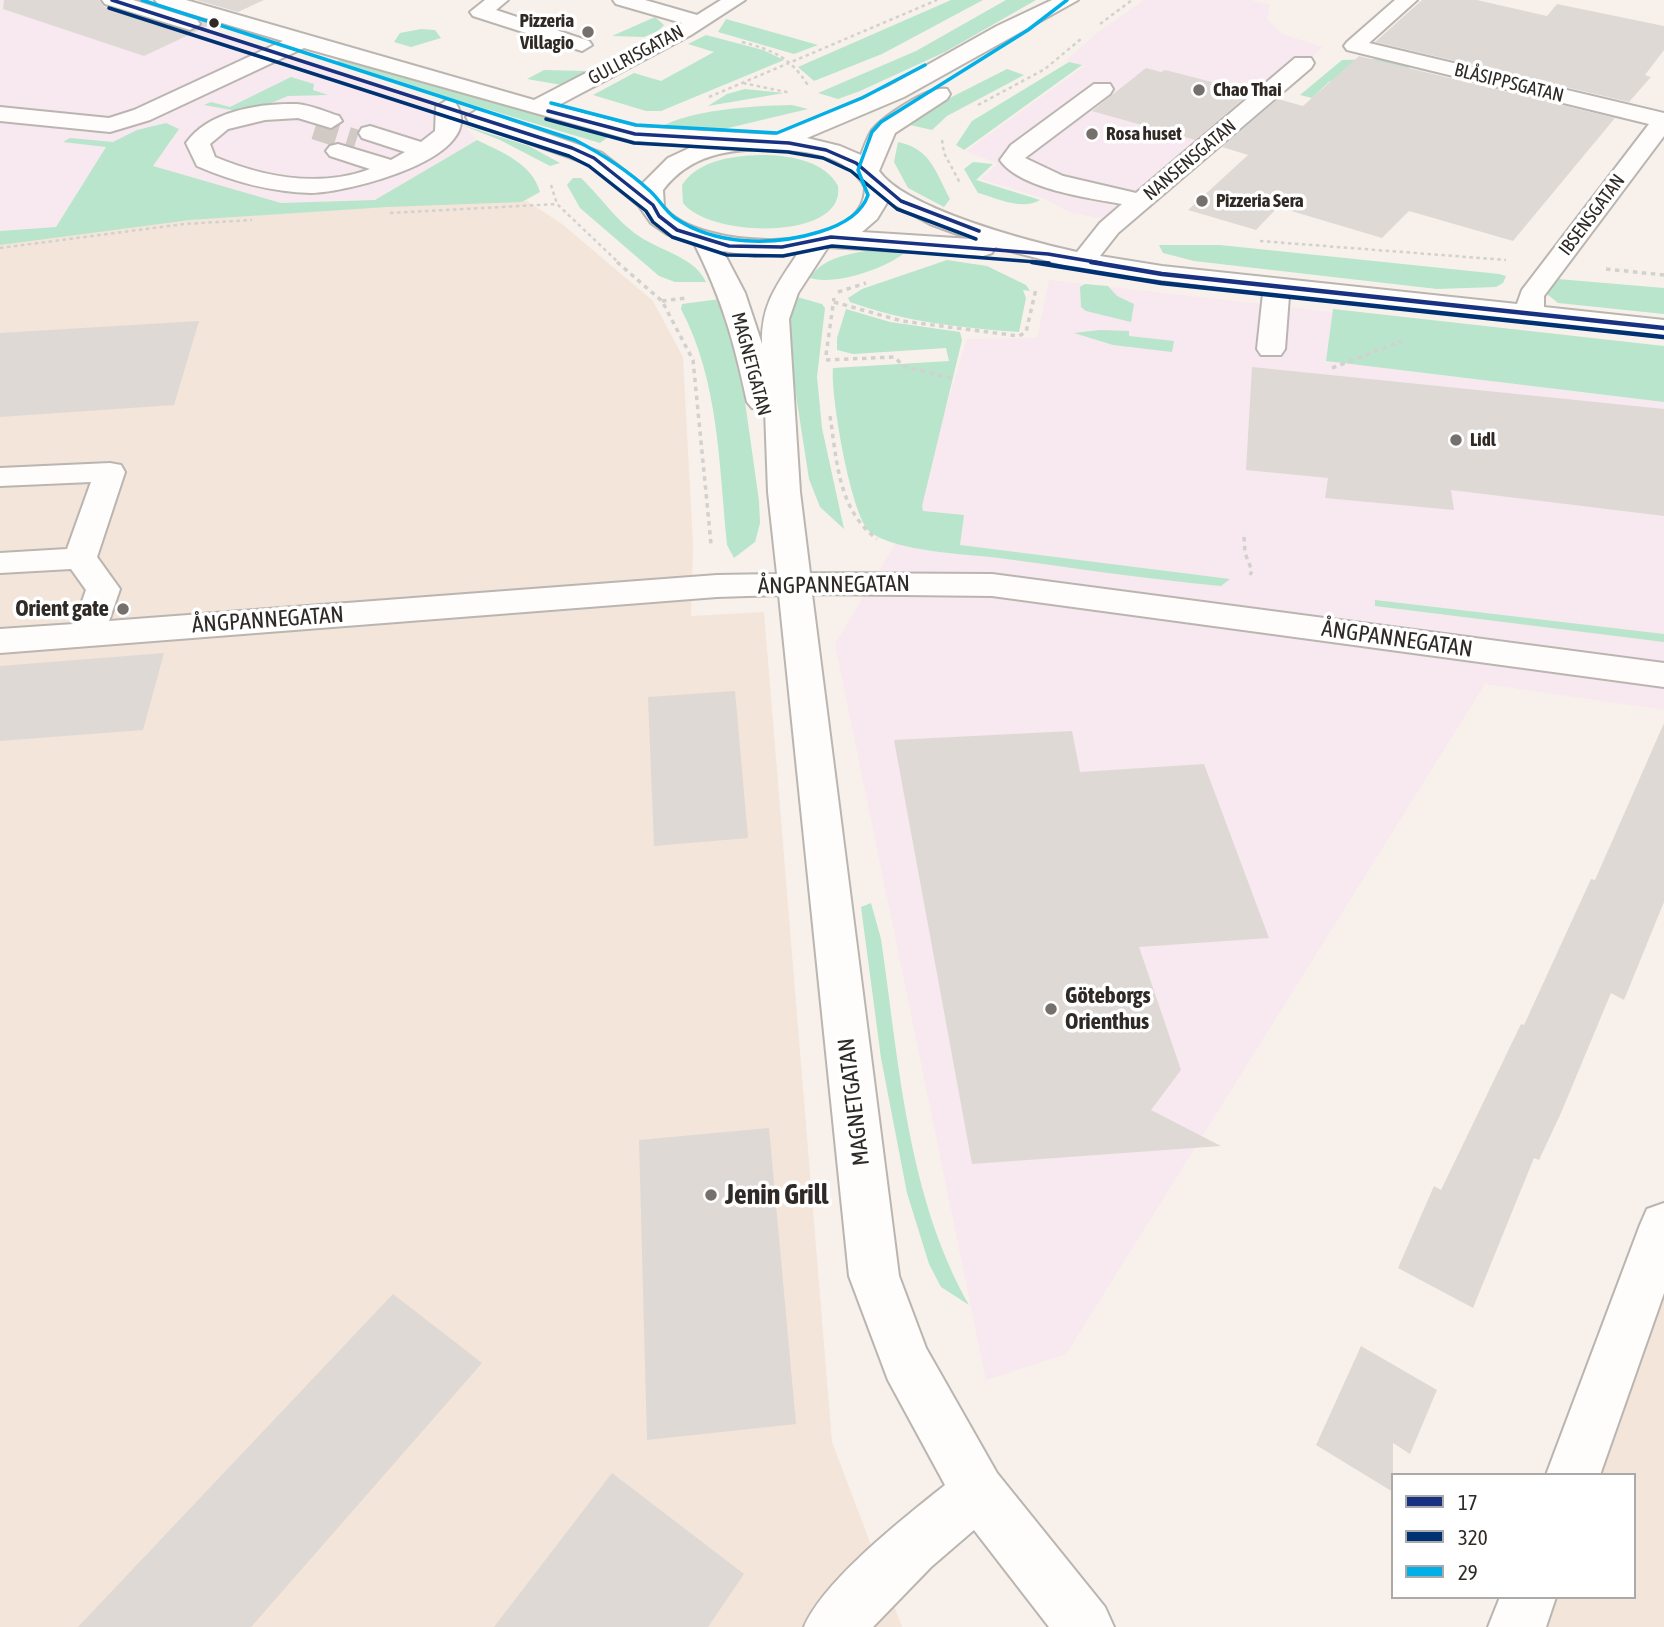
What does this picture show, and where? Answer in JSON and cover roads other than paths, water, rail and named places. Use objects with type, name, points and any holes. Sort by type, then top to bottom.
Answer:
[{"type":"street","points":[[112,0],[278,51],[594,158],[653,205],[670,226],[705,241],[755,248],[825,239],[1048,254]]},
{"type":"street","points":[[165,0],[536,108],[635,134],[769,142],[835,152],[871,176],[901,201],[1048,254],[1082,262],[1664,328]]},
{"type":"street","points":[[499,0],[480,12],[582,45]]},
{"type":"street","points":[[623,0],[697,21]]},
{"type":"street","name":"GULLRISGATAN","points":[[536,108],[684,31],[735,0]]},
{"type":"street","points":[[653,205],[653,187],[674,164],[711,149],[769,142],[896,92],[1004,30],[1068,0]]},
{"type":"street","points":[[825,239],[868,214],[877,198],[871,176],[880,136],[887,128],[1033,37],[1081,0]]},
{"type":"street","name":"BLÅSIPPSGATAN","points":[[1407,0],[1354,46],[1664,120]]},
{"type":"street","points":[[0,114],[110,125],[158,107],[303,40]]},
{"type":"street","name":"NANSENSGATAN","points":[[1082,262],[1097,240],[1140,201],[1303,63]]},
{"type":"street","points":[[1102,89],[1019,150],[1012,160],[1021,168],[1049,178],[1140,201]]},
{"type":"street","points":[[158,107],[220,124]]},
{"type":"street","points":[[323,125],[299,111],[265,113],[220,124],[198,143],[205,161],[232,174],[276,184],[314,186],[355,182],[408,160],[446,135],[449,125],[447,107]]},
{"type":"street","points":[[265,113],[267,130],[288,136]]},
{"type":"street","name":"IBSENSGATAN","points":[[1530,314],[1531,296],[1664,120]]},
{"type":"street","points":[[408,160],[354,142],[408,160]]},
{"type":"street","name":"MAGNETGATAN","points":[[825,239],[785,293],[775,319],[784,492],[874,1276],[906,1362],[978,1492],[1086,1627]]},
{"type":"street","name":"MAGNETGATAN","points":[[705,241],[732,293],[746,333],[784,492]]},
{"type":"street","points":[[1271,349],[1277,286]]},
{"type":"street","points":[[0,477],[110,472],[80,558]]},
{"type":"street","points":[[0,563],[80,558]]},
{"type":"street","points":[[80,558],[103,589],[87,634]]},
{"type":"street","name":"ÅNGPANNEGATAN","points":[[0,641],[717,586],[857,582],[992,585],[1664,675]]},
{"type":"street","points":[[1574,1473],[1664,1225]]},
{"type":"street","points":[[833,1627],[911,1547],[978,1492]]},
{"type":"street","points":[[1517,1627],[1527,1599]]},
{"type":"tunnel","points":[[315,128],[356,141]]},
{"type":"place","name":"Pizzeria Villagio","points":[[588,32]]},
{"type":"place","name":"Chao Thai","points":[[1199,90]]},
{"type":"place","name":"Rosa huset","points":[[1092,134]]},
{"type":"place","name":"Pizzeria Sera","points":[[1202,201]]},
{"type":"place","name":"Lidl","points":[[1456,440]]},
{"type":"place","name":"Orient gate","points":[[123,609]]},
{"type":"place","name":"Göteborgs Orienthus","points":[[1051,1009]]},
{"type":"place","name":"Jenin Grill","points":[[711,1195]]}]
